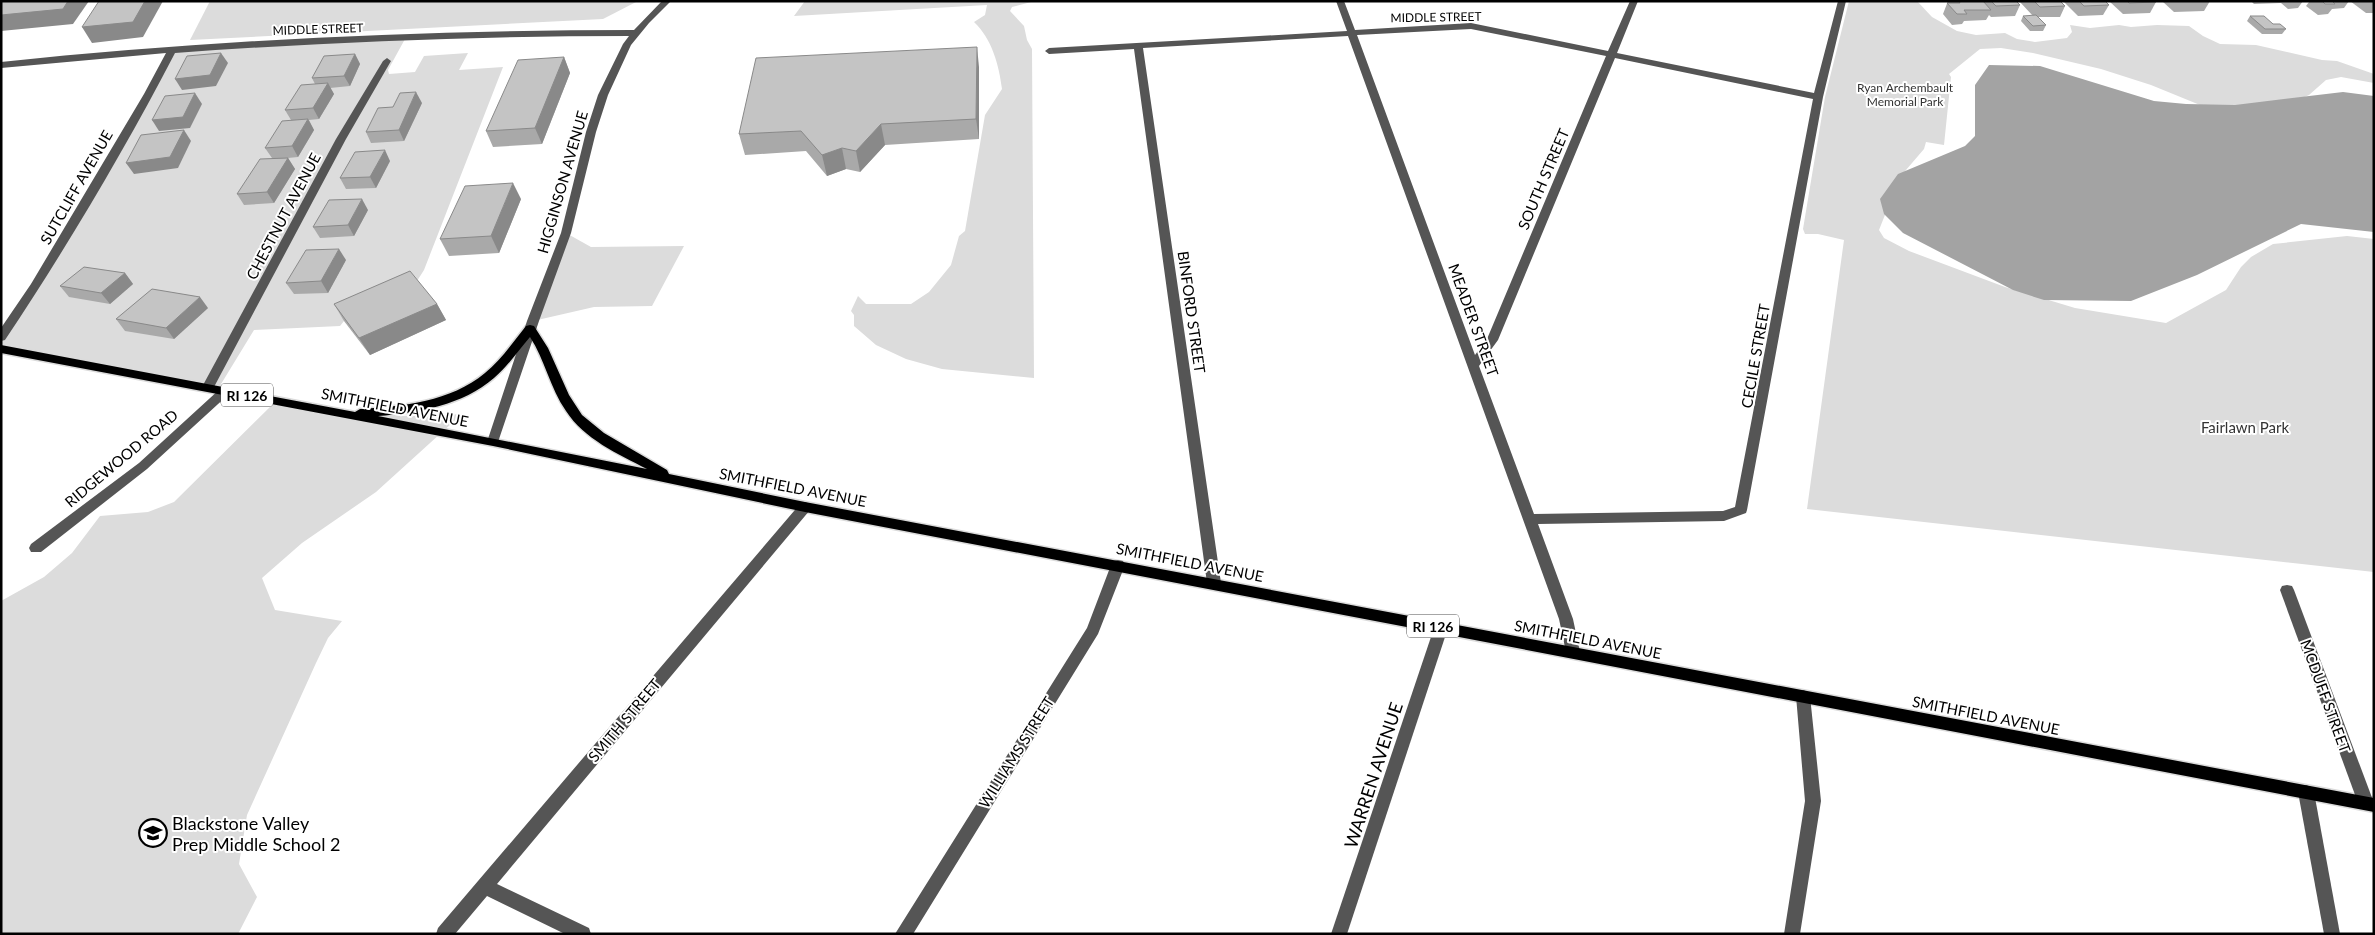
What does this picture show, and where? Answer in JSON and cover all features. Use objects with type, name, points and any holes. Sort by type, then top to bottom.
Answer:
[{"type":"main road","points":[[340,414],[409,409],[432,405],[464,393],[479,384],[503,363],[530,329],[545,353],[570,408],[577,417],[594,433],[620,450],[674,479]]},
{"type":"main road","name":"SMITHFIELD AVENUE","points":[[1,349],[492,442],[805,507],[1214,583],[1441,628],[2370,804]]},
{"type":"street","name":"HIGGINSON AVENUE","points":[[492,442],[530,329],[566,233],[591,132],[603,96],[627,44],[667,1]]},
{"type":"street","name":"MEADER STREET","points":[[1340,1],[1531,519],[1567,622],[1573,652]]},
{"type":"street","name":"SOUTH STREET","points":[[1474,365],[1492,340],[1634,1]]},
{"type":"street","name":"CECILE STREET","points":[[1531,519],[1724,516],[1741,510],[1818,96],[1842,1]]},
{"type":"street","name":"MIDDLE STREET","points":[[1049,51],[1472,26],[1818,96]]},
{"type":"street","name":"MIDDLE STREET","points":[[1,65],[173,49],[527,33],[636,33]]},
{"type":"street","name":"BINFORD STREET","points":[[1138,46],[1214,583]]},
{"type":"street","name":"SUTCLIFF AVENUE","points":[[1,337],[36,285],[149,94],[173,49]]},
{"type":"street","name":"CHESTNUT AVENUE","points":[[208,387],[341,139],[387,61]]},
{"type":"street","name":"RIDGEWOOD ROAD","points":[[36,548],[143,466],[225,391]]},
{"type":"street","name":"SMITH STREET","points":[[444,934],[805,507]]},
{"type":"street","name":"WILLIAMS STREET","points":[[903,934],[1093,630],[1118,565]]},
{"type":"street","name":"MCDUFF STREET","points":[[2287,590],[2370,804]]},
{"type":"street","name":"WARREN AVENUE","points":[[1339,934],[1441,628]]},
{"type":"street","points":[[1792,934],[1813,801],[1803,696]]},
{"type":"street","points":[[2306,792],[2332,934]]},
{"type":"street","points":[[484,886],[583,934]]},
{"type":"green space","points":[[210,1],[638,1],[603,19],[190,40]]},
{"type":"green space","points":[[805,1],[1035,1],[1012,7],[1010,11],[1024,26],[1027,40],[1032,49],[1034,378],[942,369],[906,359],[876,345],[854,326],[854,315],[851,311],[858,296],[866,304],[911,304],[929,292],[951,265],[959,236],[965,231],[985,115],[1002,89],[994,53],[986,36],[974,22],[985,15],[987,5],[794,16]]},
{"type":"green space","name":"Fairlawn Park","points":[[1849,1],[1917,1],[1932,17],[1957,31],[1976,35],[2005,33],[2017,39],[2035,42],[2067,38],[2072,32],[2070,25],[2090,28],[2119,25],[2131,27],[2157,25],[2189,26],[2203,36],[2220,44],[2256,45],[2322,60],[2337,61],[2374,74],[2374,83],[2341,77],[2326,80],[2309,95],[2272,112],[2200,105],[2151,85],[2101,69],[2033,53],[2001,48],[1980,49],[1949,74],[1951,77],[1944,145],[1926,142],[1924,149],[1900,177],[1879,230],[1884,238],[1909,251],[2005,287],[2075,308],[2166,323],[2226,290],[2241,267],[2251,257],[2273,244],[2347,236],[2374,239],[2374,572],[1807,509],[1844,240],[1818,234],[1805,234],[1803,229],[1825,97]]},
{"type":"green space","points":[[405,39],[388,70],[389,74],[415,72],[424,56],[468,53],[459,70],[503,67],[424,270],[410,292],[344,321],[340,326],[254,330],[218,389],[1,349],[1,337],[173,49]]},
{"type":"green space","points":[[566,233],[591,247],[684,246],[652,306],[594,307],[533,321]]},
{"type":"green space","points":[[273,404],[357,415],[421,416],[462,414],[376,492],[302,543],[262,578],[275,610],[342,621],[328,638],[247,815],[239,864],[257,897],[238,934],[1,934],[1,601],[44,577],[72,553],[100,516],[148,512],[174,502]]},
{"type":"shaded area","points":[[1989,65],[2040,66],[2154,101],[2186,104],[2235,105],[2343,92],[2374,96],[2374,232],[2301,224],[2197,275],[2131,301],[2044,300],[2013,290],[1903,233],[1884,214],[1880,199],[1898,174],[1965,146],[1975,136],[1975,85]]},
{"type":"building","points":[[1,1],[68,1],[63,9],[1,15]]},
{"type":"building","points":[[99,1],[145,1],[133,22],[82,27]]},
{"type":"building","points":[[1959,1],[1983,1],[1991,10],[1964,10],[1967,14],[1957,14],[1947,3],[1960,3]]},
{"type":"building","points":[[1991,1],[2016,1],[2020,5],[1996,6]]},
{"type":"building","points":[[2034,1],[2060,1],[2065,6],[2040,7]]},
{"type":"building","points":[[2079,1],[2105,1],[2109,5],[2084,6]]},
{"type":"building","points":[[2127,1],[2155,1],[2156,2],[2129,3]]},
{"type":"building","points":[[2322,1],[2332,1],[2335,4],[2325,4]]},
{"type":"building","points":[[2036,15],[2046,25],[2033,26],[2023,16]]},
{"type":"building","points":[[2250,16],[2264,16],[2273,24],[2280,24],[2286,29],[2265,29]]},
{"type":"building","points":[[977,47],[976,119],[881,124],[856,151],[842,148],[822,155],[801,131],[739,134],[756,58]]},
{"type":"building","points":[[221,53],[210,75],[175,79],[187,56]]},
{"type":"building","points":[[355,54],[344,76],[312,78],[324,56]]},
{"type":"building","points":[[564,57],[535,128],[486,131],[518,60]]},
{"type":"building","points":[[328,83],[313,108],[285,110],[301,85]]},
{"type":"building","points":[[416,92],[399,130],[366,132],[378,108],[393,107],[400,93]]},
{"type":"building","points":[[195,93],[183,117],[152,120],[165,96]]},
{"type":"building","points":[[308,119],[292,146],[265,148],[282,121]]},
{"type":"building","points":[[184,130],[170,157],[126,163],[141,135]]},
{"type":"building","points":[[385,150],[370,177],[340,178],[355,152]]},
{"type":"building","points":[[288,158],[267,192],[237,194],[260,159]]},
{"type":"building","points":[[513,183],[491,236],[440,239],[465,186]]},
{"type":"building","points":[[362,199],[348,225],[313,227],[329,200]]},
{"type":"building","points":[[339,249],[321,281],[286,283],[306,250]]},
{"type":"building","points":[[84,267],[125,273],[101,293],[60,286]]},
{"type":"building","points":[[410,271],[437,304],[359,338],[334,304]]},
{"type":"building","points":[[152,289],[200,297],[166,328],[116,319]]},
{"type":"place","name":"Blackstone Valley Prep Middle School 2","points":[[153,833]]},
{"type":"park label","name":"Ryan Archembault Memorial Park","points":[[1905,94]]}]
